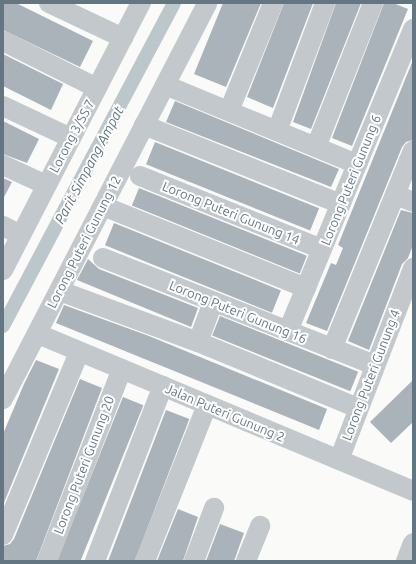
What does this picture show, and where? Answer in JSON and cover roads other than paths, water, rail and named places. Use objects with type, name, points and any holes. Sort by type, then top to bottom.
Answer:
[{"type":"street","points":[[50,3],[124,38]]},
{"type":"street","name":"Lorong 3/SS 7","points":[[3,270],[141,3]]},
{"type":"street","name":"Lorong Puteri Gunung 12","points":[[3,399],[38,334],[207,3]]},
{"type":"street","points":[[228,111],[273,3]]},
{"type":"street","points":[[277,131],[325,3]]},
{"type":"street","points":[[316,147],[373,3]]},
{"type":"street","name":"Lorong Puteri Gunung 6","points":[[288,331],[413,29]]},
{"type":"street","points":[[3,42],[98,88]]},
{"type":"street","points":[[165,85],[357,164]]},
{"type":"street","points":[[3,106],[71,138]]},
{"type":"street","points":[[144,125],[341,204]]},
{"type":"street","points":[[332,349],[404,199],[413,151]]},
{"type":"street","points":[[3,165],[46,185]]},
{"type":"street","name":"Lorong Puteri Gunung 14","points":[[140,176],[322,249]]},
{"type":"street","points":[[103,206],[306,288]]},
{"type":"street","points":[[3,226],[21,235]]},
{"type":"street","name":"Lorong Puteri Gunung 16","points":[[103,258],[374,365]]},
{"type":"street","name":"Lorong Puteri Gunung 4","points":[[339,460],[374,365],[413,268]]},
{"type":"street","points":[[60,291],[198,342],[358,408]]},
{"type":"street","points":[[198,342],[213,302]]},
{"type":"street","name":"Jalan Puteri Gunung 2","points":[[38,334],[413,491]]},
{"type":"street","points":[[3,534],[79,352]]},
{"type":"street","name":"Lorong Puteri Gunung 20","points":[[47,561],[122,369]]},
{"type":"street","points":[[95,561],[162,386]]},
{"type":"street","points":[[145,561],[207,405]]},
{"type":"street","points":[[194,561],[214,508]]},
{"type":"street","points":[[246,561],[260,526]]},
{"type":"street","points":[[406,561],[413,543]]},
{"type":"waterway","name":"Parit Simpang Ampat","points":[[3,326],[174,3]]}]
